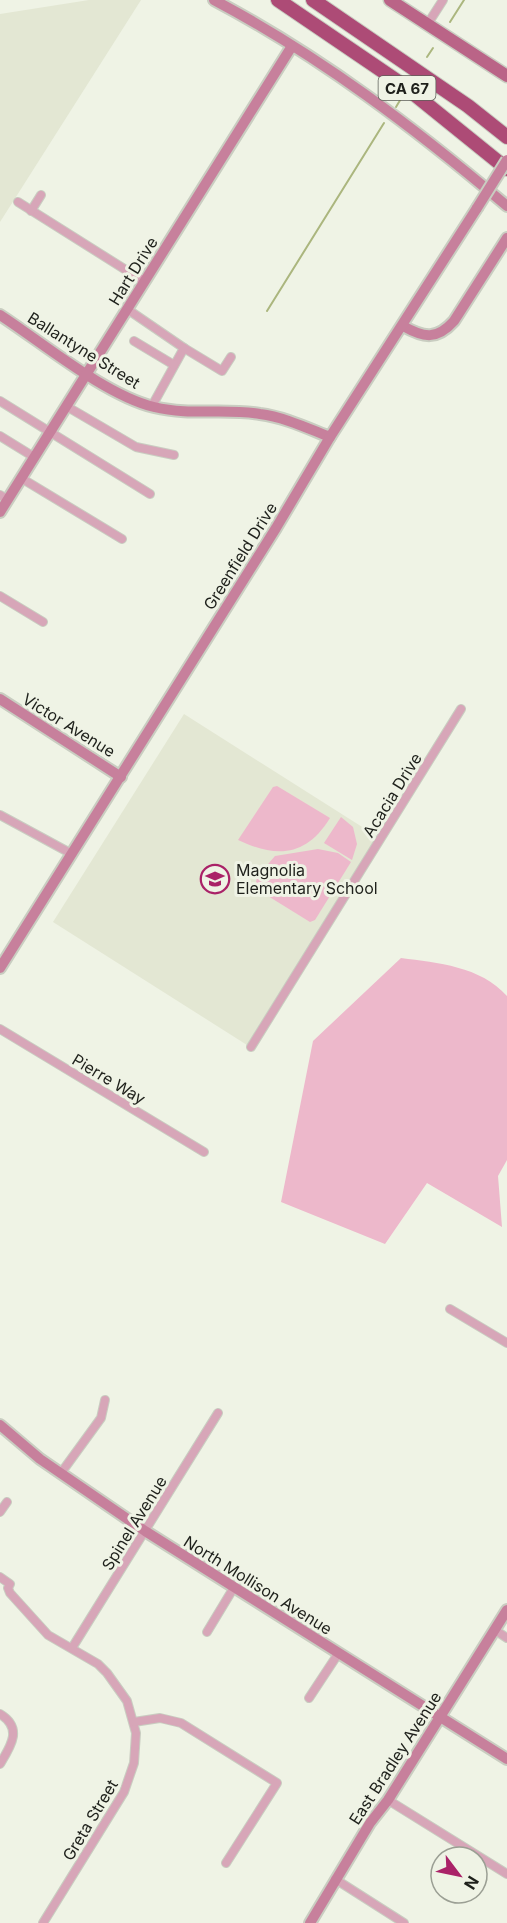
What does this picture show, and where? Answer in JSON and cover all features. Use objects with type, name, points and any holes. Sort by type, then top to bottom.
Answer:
[{"type":"highway","points":[[272,0],[300,14]]},
{"type":"highway","name":"CA 67","points":[[278,0],[403,85],[507,169]]},
{"type":"highway","name":"CA 67","points":[[313,0],[468,106],[507,137]]},
{"type":"highway","points":[[328,0],[357,29]]},
{"type":"main road","points":[[213,0],[292,46],[415,131],[507,206]]},
{"type":"main road","points":[[390,0],[507,76]]},
{"type":"main road","name":"Hart Drive","points":[[0,512],[4,497],[21,478],[292,46]]},
{"type":"main road","name":"Greenfield Drive","points":[[0,968],[122,777],[330,437],[507,160]]},
{"type":"main road","points":[[403,326],[428,336],[444,331],[463,308],[507,238]]},
{"type":"main road","name":"Ballantyne Street","points":[[0,315],[87,373],[133,399],[152,406],[202,413],[259,414],[300,424],[330,437]]},
{"type":"main road","name":"Victor Avenue","points":[[0,699],[122,777]]},
{"type":"main road","name":"North Mollison Avenue","points":[[0,1425],[61,1473],[233,1589],[507,1759]]},
{"type":"main road","name":"East Bradley Avenue","points":[[309,1923],[370,1823],[388,1800],[507,1610]]},
{"type":"street","points":[[427,25],[443,0]]},
{"type":"street","points":[[31,211],[41,195]]},
{"type":"street","points":[[18,202],[145,282]]},
{"type":"street","points":[[127,309],[222,371],[231,357]]},
{"type":"street","points":[[134,341],[174,365]]},
{"type":"street","points":[[152,406],[184,348]]},
{"type":"street","points":[[0,401],[150,494]]},
{"type":"street","points":[[66,406],[136,447],[174,455]]},
{"type":"street","points":[[0,436],[34,457]]},
{"type":"street","points":[[21,478],[122,539]]},
{"type":"street","points":[[0,596],[43,622]]},
{"type":"street","name":"Acacia Drive","points":[[251,1047],[461,709]]},
{"type":"street","points":[[0,815],[72,854]]},
{"type":"street","name":"Pierre Way","points":[[0,1029],[204,1152]]},
{"type":"street","points":[[450,1310],[507,1343]]},
{"type":"street","points":[[61,1473],[100,1418],[105,1400]]},
{"type":"street","name":"Spinel Avenue","points":[[72,1648],[218,1413]]},
{"type":"street","points":[[0,1512],[6,1502]]},
{"type":"street","points":[[0,1577],[10,1584],[8,1588],[10,1593],[48,1635],[98,1664],[115,1681],[127,1701],[135,1722],[160,1718],[181,1723],[277,1783],[226,1863]]},
{"type":"street","points":[[207,1632],[233,1589]]},
{"type":"street","points":[[495,1630],[507,1638]]},
{"type":"street","points":[[309,1698],[338,1654]]},
{"type":"street","points":[[0,1714],[11,1723],[14,1729],[13,1743],[0,1764]]},
{"type":"street","name":"Greta Street","points":[[43,1923],[124,1792],[135,1753],[135,1722]]},
{"type":"street","points":[[388,1800],[507,1874]]},
{"type":"street","points":[[335,1879],[404,1923]]},
{"type":"shaded area","points":[[89,0],[141,0],[0,222],[0,14]]},
{"type":"shaded area","name":"Magnolia Elementary School","points":[[184,714],[378,837],[247,1045],[53,922]]},
{"type":"shaded area","points":[[277,786],[330,818],[321,831],[300,847],[289,850],[265,850],[238,840],[273,787]]},
{"type":"shaded area","points":[[341,817],[353,827],[357,844],[352,860],[324,843]]},
{"type":"shaded area","points":[[318,849],[338,853],[351,862],[315,920],[310,922],[255,888],[257,877],[275,856]]},
{"type":"shaded area","points":[[401,958],[444,964],[471,972],[496,986],[507,996],[507,1160],[498,1176],[502,1227],[427,1183],[385,1244],[281,1202],[313,1041]]},
{"type":"waterway","points":[[450,22],[464,0]]},
{"type":"waterway","points":[[427,57],[433,48]]},
{"type":"waterway","points":[[396,107],[402,97]]},
{"type":"waterway","points":[[267,311],[384,123]]},
{"type":"place","name":"Magnolia Elementary School","points":[[215,879]]}]
